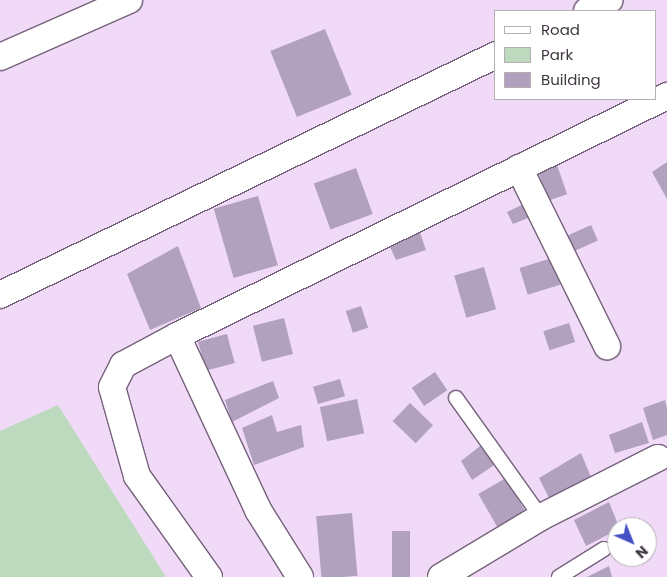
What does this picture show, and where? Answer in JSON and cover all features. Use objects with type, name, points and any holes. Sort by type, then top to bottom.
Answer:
[{"type":"street","points":[[0,57],[129,0]]},
{"type":"street","points":[[589,10],[610,0]]},
{"type":"street","points":[[0,295],[494,56]]},
{"type":"street","points":[[209,577],[137,476],[112,387],[123,365],[177,336],[667,96]]},
{"type":"street","points":[[519,168],[608,346]]},
{"type":"street","points":[[177,336],[258,510],[300,577]]},
{"type":"street","points":[[441,577],[540,518],[658,458]]},
{"type":"lane","points":[[456,398],[540,518]]},
{"type":"lane","points":[[559,577],[604,549]]},
{"type":"green space","points":[[58,405],[166,577],[0,577],[0,431]]},
{"type":"building","points":[[325,29],[352,95],[297,117],[270,51]]},
{"type":"building","points":[[556,162],[567,194],[548,201],[537,169]]},
{"type":"building","points":[[667,162],[667,199],[652,172]]},
{"type":"building","points":[[356,168],[373,214],[330,229],[314,183]]},
{"type":"building","points":[[258,196],[278,265],[234,278],[214,209]]},
{"type":"building","points":[[532,200],[538,214],[513,224],[507,212]]},
{"type":"building","points":[[417,224],[426,250],[396,260],[386,238]]},
{"type":"building","points":[[591,225],[598,241],[572,252],[565,236]]},
{"type":"building","points":[[178,246],[201,308],[150,330],[127,274]]},
{"type":"building","points":[[552,258],[560,285],[528,295],[519,268]]},
{"type":"building","points":[[484,267],[496,309],[466,318],[454,276]]},
{"type":"building","points":[[361,306],[368,328],[353,333],[346,311]]},
{"type":"building","points":[[284,318],[293,354],[262,362],[253,326]]},
{"type":"building","points":[[569,323],[575,342],[550,350],[543,331]]},
{"type":"building","points":[[227,334],[235,363],[206,371],[198,342]]},
{"type":"building","points":[[435,372],[447,390],[424,406],[412,388]]},
{"type":"building","points":[[340,379],[345,396],[318,404],[313,387]]},
{"type":"building","points":[[273,381],[279,398],[232,422],[225,400]]},
{"type":"building","points":[[357,399],[364,433],[327,441],[320,407]]},
{"type":"building","points":[[665,400],[667,408],[667,435],[653,440],[643,408]]},
{"type":"building","points":[[410,403],[433,425],[416,443],[393,421]]},
{"type":"building","points":[[272,415],[277,432],[301,425],[304,447],[254,465],[242,428]]},
{"type":"building","points":[[642,422],[649,443],[615,453],[609,435]]},
{"type":"building","points":[[484,443],[496,464],[472,480],[461,461]]},
{"type":"building","points":[[581,453],[593,482],[551,502],[539,478]]},
{"type":"building","points":[[506,478],[528,515],[500,531],[478,494]]},
{"type":"building","points":[[609,502],[615,517],[607,517],[607,535],[586,546],[574,520]]},
{"type":"building","points":[[352,513],[357,576],[321,577],[316,516]]},
{"type":"building","points":[[392,531],[410,531],[410,577],[392,577]]},
{"type":"building","points":[[609,567],[612,577],[587,577]]}]
